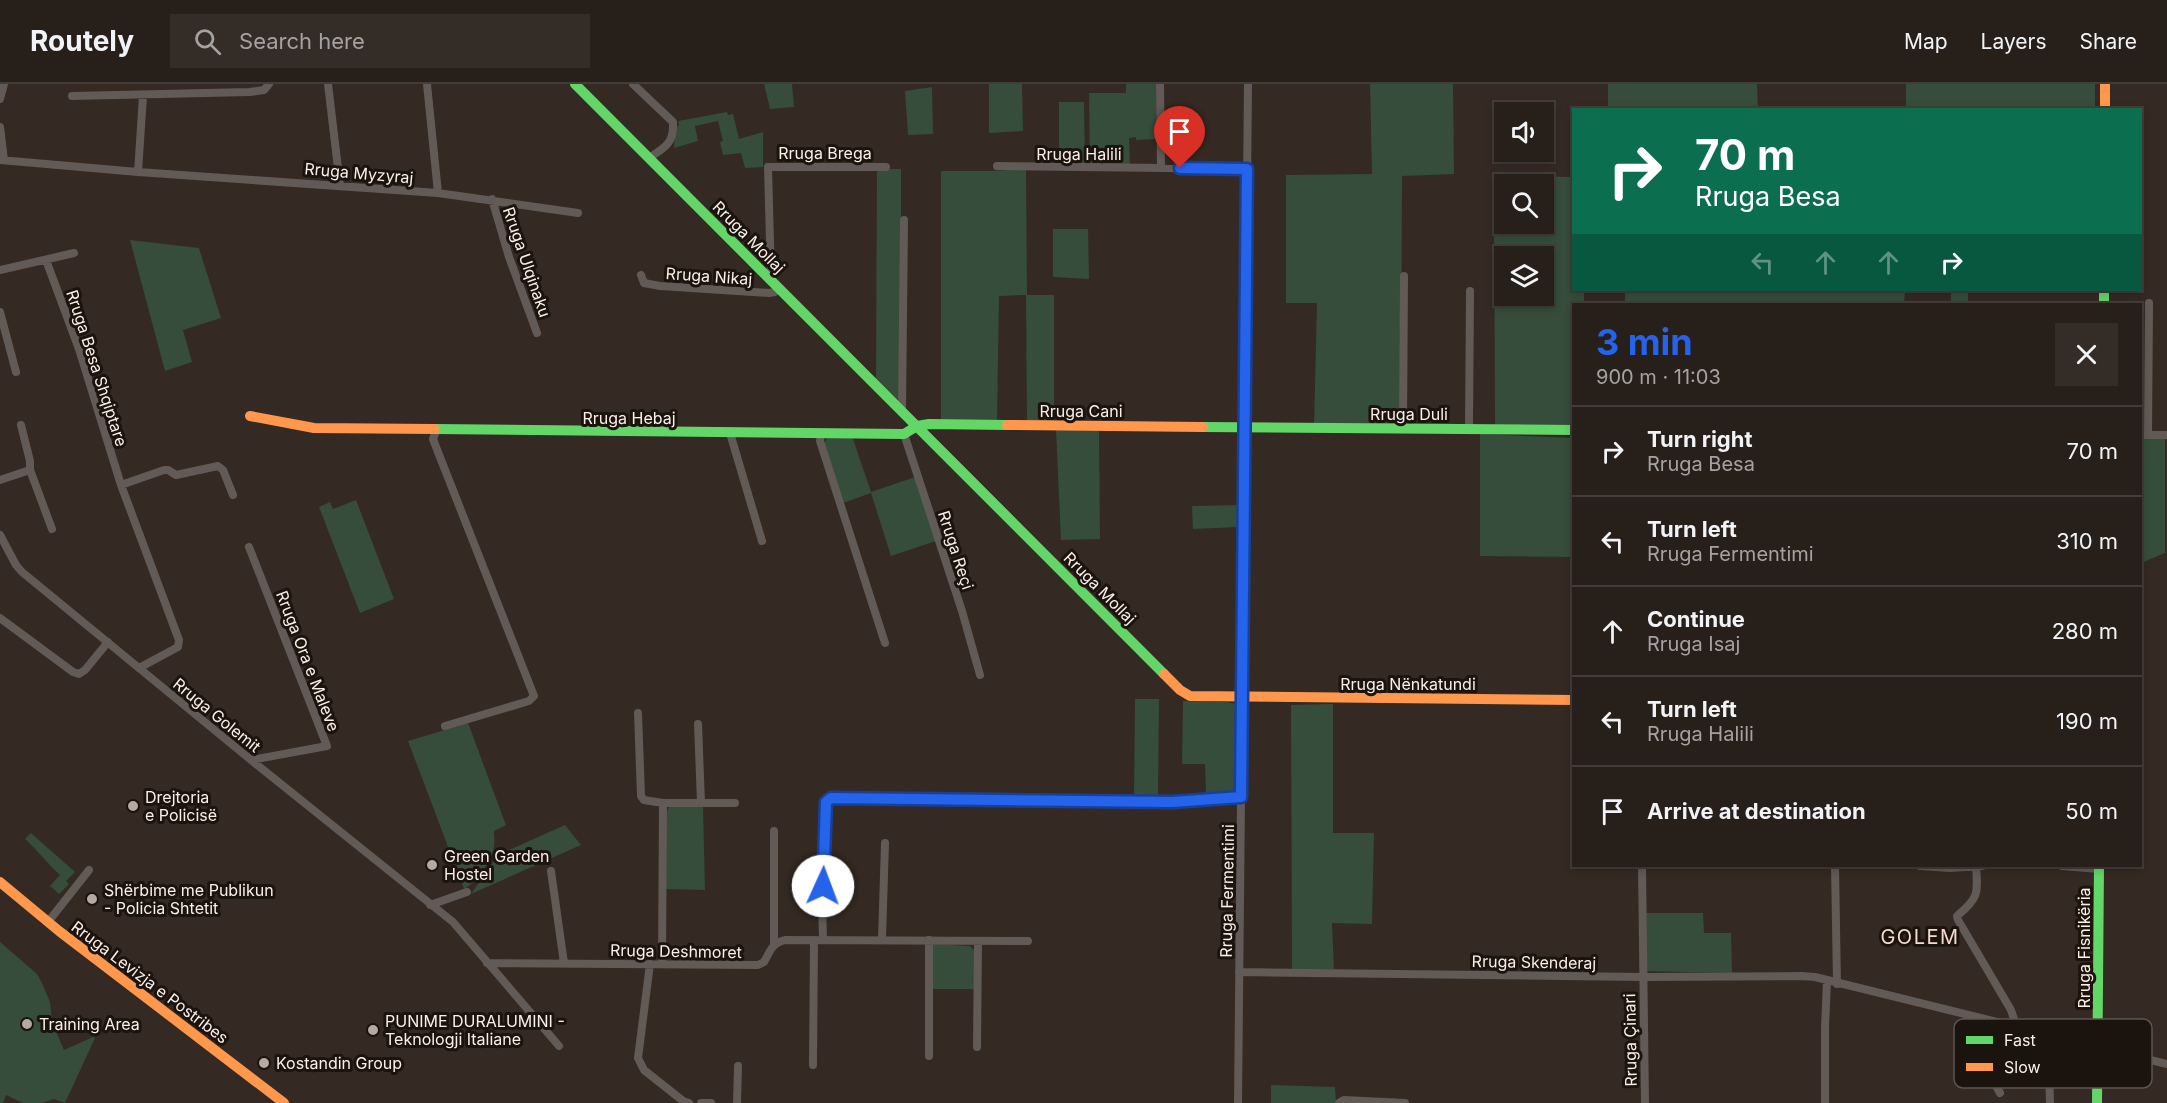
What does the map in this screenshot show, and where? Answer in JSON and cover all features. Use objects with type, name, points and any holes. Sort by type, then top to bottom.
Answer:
[{"type":"street","points":[[0,99],[4,84]]},
{"type":"street","points":[[72,96],[250,92],[264,90],[269,84]]},
{"type":"street","points":[[328,84],[340,184]]},
{"type":"street","points":[[427,84],[438,193]]},
{"type":"street","name":"Rruga Mollaj","points":[[575,84],[1180,690],[1190,696],[1242,698]]},
{"type":"street","points":[[633,84],[674,122],[670,143],[649,158]]},
{"type":"street","points":[[1160,84],[1161,168]]},
{"type":"street","name":"Rruga Fermentimi","points":[[1238,1103],[1248,84]]},
{"type":"street","points":[[2105,84],[2105,108]]},
{"type":"street","points":[[138,172],[143,96]]},
{"type":"street","points":[[0,127],[2,160]]},
{"type":"street","name":"Rruga Myzyraj","points":[[2,160],[438,193],[578,213]]},
{"type":"street","name":"Rruga Halili","points":[[997,166],[1247,169]]},
{"type":"street","name":"Rruga Brega","points":[[775,284],[768,167],[886,167]]},
{"type":"street","name":"Rruga Ulqinaku","points":[[492,199],[509,257],[537,333]]},
{"type":"street","points":[[902,411],[904,220]]},
{"type":"street","points":[[0,270],[74,254]]},
{"type":"street","name":"Rruga Besa Shqiptare","points":[[46,260],[79,349],[121,485],[180,644],[138,668]]},
{"type":"street","name":"Rruga Nikaj","points":[[641,275],[644,283],[660,286],[769,294],[775,284]]},
{"type":"street","points":[[1403,429],[1404,276]]},
{"type":"street","points":[[1469,429],[1470,291]]},
{"type":"street","points":[[2149,303],[2144,435],[2167,435]]},
{"type":"street","points":[[0,312],[16,372]]},
{"type":"street","name":"Rruga Hebaj","points":[[250,416],[314,428],[904,434]]},
{"type":"street","name":"Rruga Cani","points":[[917,426],[929,424],[1245,427]]},
{"type":"street","points":[[21,425],[30,470],[52,529]]},
{"type":"street","points":[[904,434],[917,426]]},
{"type":"street","name":"Rruga Duli","points":[[1245,427],[1572,430]]},
{"type":"street","points":[[436,431],[433,436],[434,442],[534,696],[529,701],[445,726]]},
{"type":"street","points":[[730,433],[762,542]]},
{"type":"street","points":[[821,434],[820,441],[885,643]]},
{"type":"street","name":"Rruga Reçi","points":[[904,434],[962,611],[980,675]]},
{"type":"street","points":[[121,485],[164,470],[176,475],[218,466],[223,470],[233,495]]},
{"type":"street","points":[[0,480],[30,470]]},
{"type":"street","name":"Rruga Golemit","points":[[0,535],[22,572],[453,922],[559,1046]]},
{"type":"street","name":"Rruga Ora e Maleve","points":[[249,547],[327,746],[251,760]]},
{"type":"street","points":[[0,618],[73,672],[79,674],[86,670],[108,642]]},
{"type":"street","name":"Rruga Nënkatundi","points":[[1242,698],[1572,700]]},
{"type":"street","points":[[638,713],[641,796],[644,800],[663,803],[735,803]]},
{"type":"street","points":[[698,724],[701,803]]},
{"type":"street","points":[[824,940],[822,900],[828,799],[1172,802],[1241,797]]},
{"type":"street","points":[[662,964],[663,803]]},
{"type":"street","points":[[774,831],[774,943],[785,940],[882,939],[1028,941]]},
{"type":"street","points":[[882,939],[885,843]]},
{"type":"street","name":"Rruga Çinari","points":[[1642,867],[1645,1103]]},
{"type":"street","points":[[1835,867],[1837,984]]},
{"type":"street","points":[[1935,867],[1963,867]]},
{"type":"street","points":[[1976,867],[1978,890],[1975,899],[1958,916],[1958,920],[2014,1019]]},
{"type":"street","name":"Rruga Fisnikëria","points":[[2098,1019],[2099,867]]},
{"type":"street","points":[[48,922],[89,870]]},
{"type":"street","points":[[551,871],[564,963]]},
{"type":"street","name":"Rruga Levizja e Postribes","points":[[0,882],[48,922],[284,1103]]},
{"type":"street","points":[[430,905],[467,892]]},
{"type":"street","points":[[813,1065],[814,940]]},
{"type":"street","points":[[929,940],[929,1056]]},
{"type":"street","points":[[977,1047],[978,942]]},
{"type":"street","name":"Rruga Deshmoret","points":[[488,963],[759,965],[764,962],[774,943]]},
{"type":"street","points":[[650,964],[638,1058],[644,1070],[683,1101],[689,1103]]},
{"type":"street","name":"Rruga Skenderaj","points":[[1239,972],[1643,977],[1801,976],[1981,1019]]},
{"type":"street","points":[[1825,1103],[1827,981]]},
{"type":"street","points":[[1965,1015],[1966,1019]]},
{"type":"street","name":"Rruga Skenderaj","points":[[2152,1060],[2167,1064]]},
{"type":"street","points":[[737,1103],[738,1066]]},
{"type":"street","points":[[1997,1088],[2000,1093]]},
{"type":"street","points":[[2050,1088],[2050,1103]]},
{"type":"street","name":"Rruga Fisnikëria","points":[[2097,1088],[2097,1103]]},
{"type":"street","points":[[1339,1103],[1344,1100],[1405,1103]]},
{"type":"street","points":[[701,1103],[711,1103]]},
{"type":"green space","points":[[764,84],[792,84],[794,107],[770,109]]},
{"type":"green space","points":[[989,84],[1022,84],[1023,131],[989,133]]},
{"type":"green space","points":[[1126,84],[1156,84],[1157,139],[1129,138],[1130,165],[1092,165],[1090,163],[1089,93],[1126,93]]},
{"type":"green space","points":[[1370,84],[1453,84],[1454,174],[1402,176],[1401,419],[1399,425],[1314,425],[1317,303],[1286,303],[1286,175],[1372,174]]},
{"type":"green space","points":[[1608,84],[1757,84],[1758,108],[1608,108]]},
{"type":"green space","points":[[1906,84],[2095,84],[2095,108],[1906,108]]},
{"type":"green space","points":[[932,87],[933,134],[908,135],[905,91]]},
{"type":"green space","points":[[1059,102],[1084,102],[1085,164],[1061,165]]},
{"type":"green space","points":[[727,112],[728,115],[733,114],[739,139],[763,132],[763,167],[745,168],[741,153],[723,155],[720,142],[723,141],[718,121],[695,126],[698,141],[674,148],[678,121]]},
{"type":"green space","points":[[877,169],[901,169],[901,396],[897,400],[876,379]]},
{"type":"green space","points":[[1026,169],[1027,295],[1054,295],[1054,422],[1027,422],[1026,295],[999,296],[997,422],[941,421],[941,171]]},
{"type":"green space","points":[[1554,177],[1572,177],[1572,291],[1584,291],[1584,303],[1572,303],[1572,428],[1495,425],[1495,306],[1554,306],[1554,246],[1494,246],[1494,234],[1554,234]]},
{"type":"green space","points":[[1053,229],[1088,229],[1089,279],[1053,277]]},
{"type":"green space","points":[[130,240],[199,248],[221,318],[183,330],[192,362],[165,371]]},
{"type":"green space","points":[[1625,291],[1905,291],[1904,303],[1625,303]]},
{"type":"green space","points":[[1951,291],[1968,291],[1968,303],[1951,303]]},
{"type":"green space","points":[[1056,429],[1099,431],[1100,539],[1061,540]]},
{"type":"green space","points":[[1480,434],[1572,438],[1572,557],[1480,556]]},
{"type":"green space","points":[[852,436],[871,492],[915,477],[936,541],[891,556],[871,493],[843,503],[824,445],[827,437]]},
{"type":"green space","points":[[2142,439],[2165,439],[2165,553],[2142,563]]},
{"type":"green space","points":[[356,500],[394,599],[360,613],[319,507],[330,502],[333,509]]},
{"type":"green space","points":[[1240,505],[1239,527],[1193,529],[1192,506]]},
{"type":"green space","points":[[1135,699],[1159,699],[1158,799],[1134,799]]},
{"type":"green space","points":[[1183,701],[1236,704],[1237,776],[1233,792],[1227,796],[1206,795],[1205,764],[1182,764]]},
{"type":"green space","points":[[1333,704],[1333,833],[1374,833],[1372,924],[1332,923],[1334,969],[1292,969],[1291,705]]},
{"type":"green space","points":[[468,723],[506,825],[494,831],[491,858],[479,876],[464,889],[408,741]]},
{"type":"green space","points":[[669,807],[703,807],[705,890],[666,889],[666,813]]},
{"type":"green space","points":[[565,825],[581,845],[471,894],[498,855]]},
{"type":"green space","points":[[31,833],[75,872],[66,881],[69,884],[59,894],[50,886],[60,875],[25,839]]},
{"type":"green space","points":[[1646,913],[1703,913],[1704,933],[1731,933],[1732,973],[1645,971]]},
{"type":"green space","name":"Training Area","points":[[0,942],[37,974],[50,1002],[52,1022],[64,1050],[95,1038],[65,1103],[54,1099],[42,1103],[23,1103],[6,1095],[3,1103],[0,1103]]},
{"type":"green space","points":[[932,944],[970,946],[975,951],[975,989],[931,989]]},
{"type":"green space","points":[[1271,1085],[1335,1087],[1336,1103],[1271,1103]]},
{"type":"traffic: fast","points":[[575,84],[1164,674]]},
{"type":"traffic: fast","points":[[2104,291],[2104,303]]},
{"type":"traffic: fast","points":[[435,429],[904,434],[917,426],[929,424],[1007,425]]},
{"type":"traffic: fast","points":[[1203,427],[1572,430]]},
{"type":"traffic: fast","points":[[2098,1019],[2099,867]]},
{"type":"traffic: fast","points":[[2097,1088],[2097,1103]]},
{"type":"traffic: slow","points":[[2105,84],[2105,108]]},
{"type":"traffic: slow","points":[[250,416],[314,428],[435,429]]},
{"type":"traffic: slow","points":[[1007,425],[1203,427]]},
{"type":"traffic: slow","points":[[1164,674],[1180,690],[1190,696],[1572,700]]},
{"type":"traffic: slow","points":[[0,882],[59,931],[284,1103]]},
{"type":"place","name":"Drejtoria e Policisë","points":[[133,806]]},
{"type":"place","name":"Green Garden Hostel","points":[[432,865]]},
{"type":"place","name":"Shërbime me Publikun - Policia Shtetit","points":[[92,899]]},
{"type":"place","name":"Training Area","points":[[27,1024]]},
{"type":"place","name":"PUNIME DURALUMINI - Teknologji Italiane","points":[[373,1030]]},
{"type":"place","name":"Kostandin Group","points":[[264,1063]]},
{"type":"district","name":"GOLEM","points":[[1920,937]]},
{"type":"route","points":[[823,886],[826,802],[831,798],[1172,802],[1241,797],[1247,169],[1180,168]]}]
